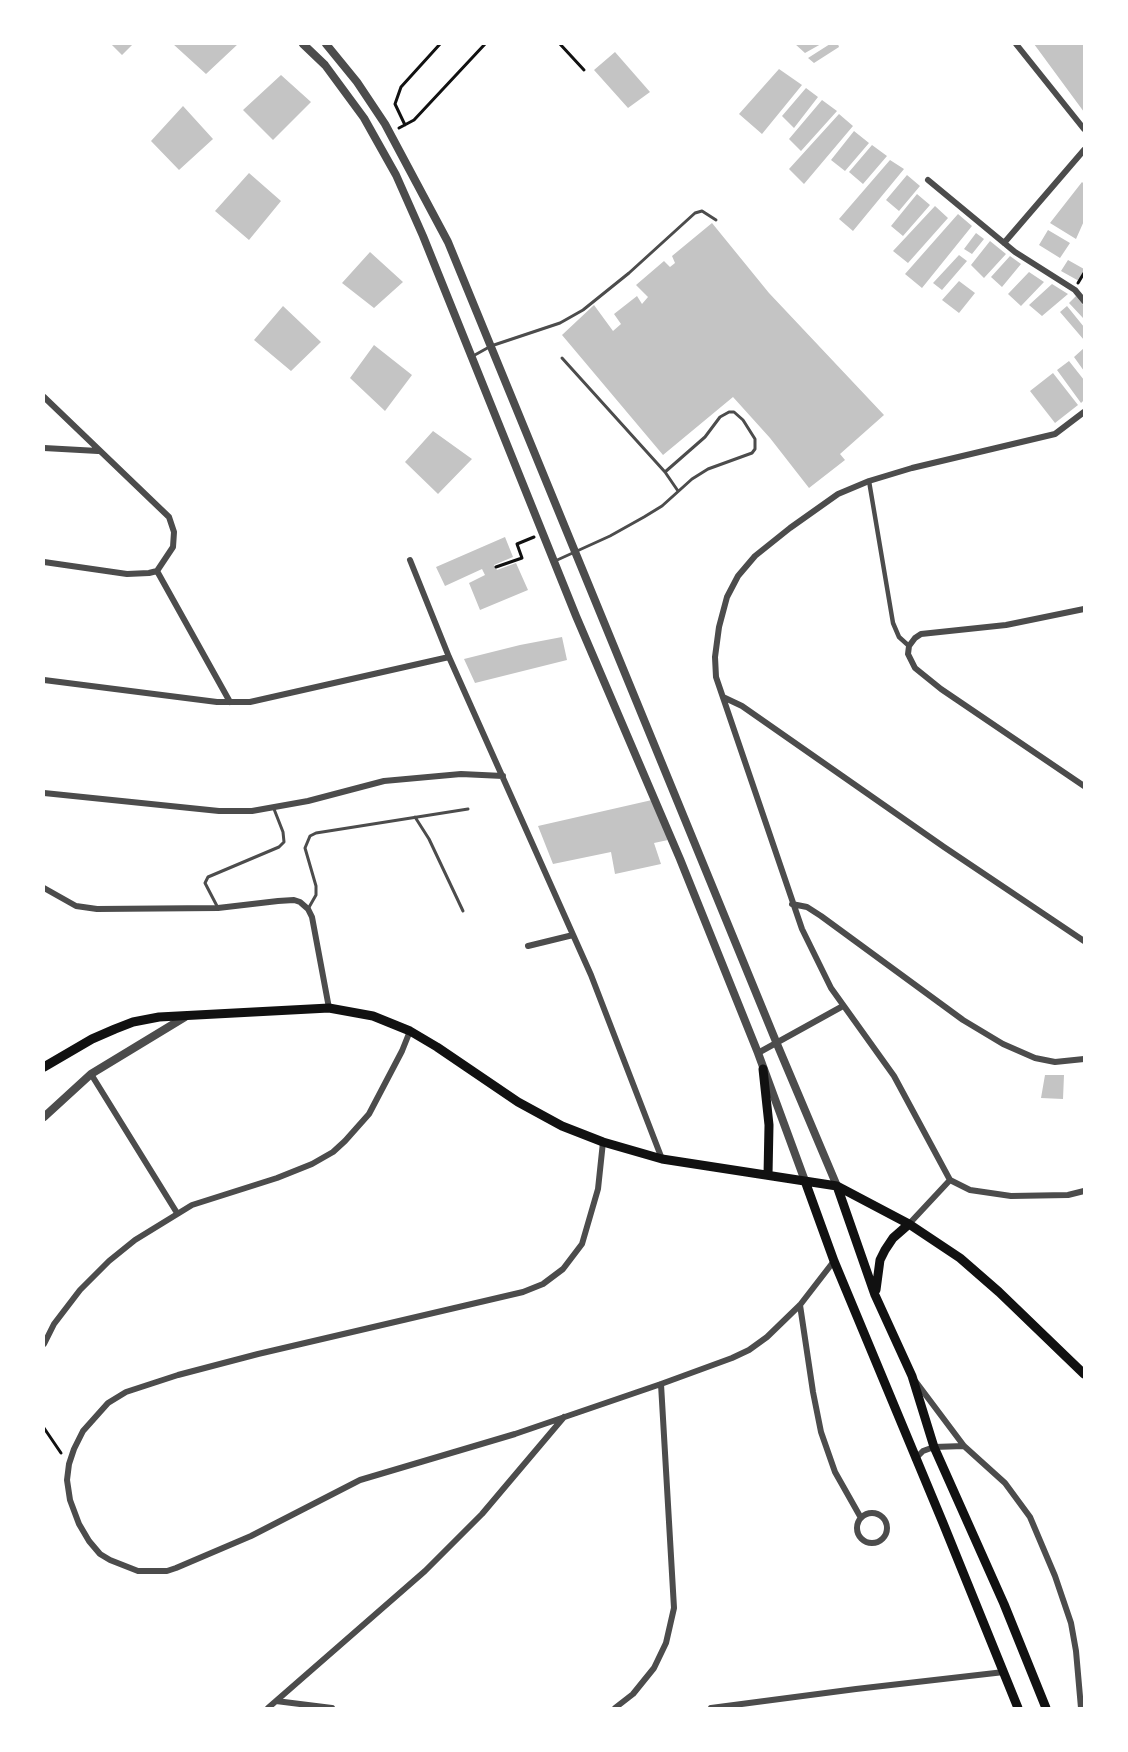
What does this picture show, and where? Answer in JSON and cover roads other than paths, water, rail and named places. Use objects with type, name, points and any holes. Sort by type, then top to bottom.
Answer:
[{"type":"main road","points":[[44,1067],[92,1039],[133,1022],[159,1017],[329,1008],[373,1016],[410,1031],[437,1047],[518,1102],[562,1126],[603,1142],[662,1159],[837,1186],[909,1224],[960,1258],[1084,1374]]},
{"type":"main road","points":[[763,1070],[769,1125],[768,1175]]},
{"type":"main road","points":[[805,1181],[834,1261],[1018,1708]]},
{"type":"main road","points":[[837,1186],[875,1295],[912,1376],[934,1447],[1004,1604],[1046,1708]]},
{"type":"main road","points":[[875,1295],[880,1260],[893,1238],[909,1224]]},
{"type":"street","points":[[303,44],[325,65],[364,118],[396,175],[423,236],[554,561],[680,859],[758,1053],[805,1181]]},
{"type":"street","points":[[326,44],[357,82],[390,133],[448,242],[837,1186]]},
{"type":"street","points":[[1016,44],[1084,129]]},
{"type":"street","points":[[1004,243],[1084,150]]},
{"type":"street","points":[[928,180],[1015,252],[1075,290],[1084,301]]},
{"type":"street","points":[[44,397],[169,517],[174,532],[173,547],[157,570],[127,574],[44,562]]},
{"type":"street","points":[[1084,412],[1055,434],[912,468],[869,481],[838,494],[755,556],[738,576],[727,597],[715,657],[717,677],[723,698],[792,904],[822,974],[894,1076],[950,1180],[970,1190],[1011,1196],[1068,1195],[1084,1191]]},
{"type":"street","points":[[44,448],[99,451]]},
{"type":"street","points":[[869,481],[893,623],[899,637],[909,646]]},
{"type":"street","points":[[410,560],[449,657],[573,934],[662,1159]]},
{"type":"street","points":[[157,570],[230,702]]},
{"type":"street","points":[[1084,609],[1006,625],[952,632],[932,632],[915,638],[909,646],[908,654],[915,668],[941,689],[1084,786]]},
{"type":"street","points":[[44,680],[230,702],[250,702],[449,657]]},
{"type":"street","points":[[723,698],[742,706],[944,847],[1084,941]]},
{"type":"street","points":[[44,793],[219,811],[252,811],[308,801],[384,781],[461,774],[503,776]]},
{"type":"street","points":[[44,888],[76,906],[97,909],[218,908],[294,900],[300,902],[308,909],[312,917],[329,1008]]},
{"type":"street","points":[[792,904],[807,907],[821,916],[963,1020],[1004,1044],[1035,1058],[1055,1062],[1084,1059]]},
{"type":"street","points":[[528,946],[573,934]]},
{"type":"street","points":[[758,1053],[843,1006]]},
{"type":"street","points":[[44,1117],[91,1074],[185,1017]]},
{"type":"street","points":[[44,1344],[54,1324],[80,1290],[108,1262],[135,1240],[192,1205],[277,1178],[312,1164],[333,1152],[369,1114],[410,1031]]},
{"type":"street","points":[[91,1074],[177,1213]]},
{"type":"street","points":[[603,1142],[598,1189],[582,1244],[563,1269],[543,1284],[523,1293],[178,1375],[126,1392],[108,1402],[89,1422],[74,1449],[67,1480],[70,1500],[79,1524],[94,1548],[110,1560],[138,1571],[167,1571],[251,1536],[360,1480],[564,1417],[661,1384],[749,1350],[767,1337],[800,1305],[834,1261]]},
{"type":"street","points":[[909,1224],[950,1180]]},
{"type":"street","points":[[800,1305],[821,1432],[836,1472],[861,1518]]},
{"type":"street","points":[[912,1376],[964,1446],[1005,1483],[1030,1517],[1055,1575],[1071,1623],[1081,1708]]},
{"type":"street","points":[[615,1708],[633,1694],[654,1668],[666,1643],[674,1608],[661,1384]]},
{"type":"street","points":[[268,1708],[425,1571],[482,1514],[564,1417]]},
{"type":"street","points":[[915,1459],[923,1451],[934,1447],[964,1446]]},
{"type":"street","points":[[875,1513],[884,1518],[888,1527],[885,1537],[876,1542],[863,1539],[857,1527],[861,1518],[875,1513]]},
{"type":"street","points":[[711,1708],[1004,1672]]},
{"type":"street","points":[[276,1701],[332,1708]]},
{"type":"lane","points":[[472,356],[491,346],[560,323],[583,310],[629,273],[695,213],[702,211],[716,220]]},
{"type":"lane","points":[[562,358],[665,472],[678,491]]},
{"type":"lane","points":[[554,561],[610,536],[644,517],[662,506],[708,469],[752,453],[755,448],[755,439],[743,420],[734,412],[724,414],[705,437],[665,472]]},
{"type":"lane","points":[[218,908],[205,883],[206,879],[213,873],[279,848],[284,842],[283,832],[273,807]]},
{"type":"lane","points":[[308,909],[316,895],[316,886],[305,848],[310,836],[323,831],[468,809]]},
{"type":"lane","points":[[415,817],[429,839],[463,911]]}]
